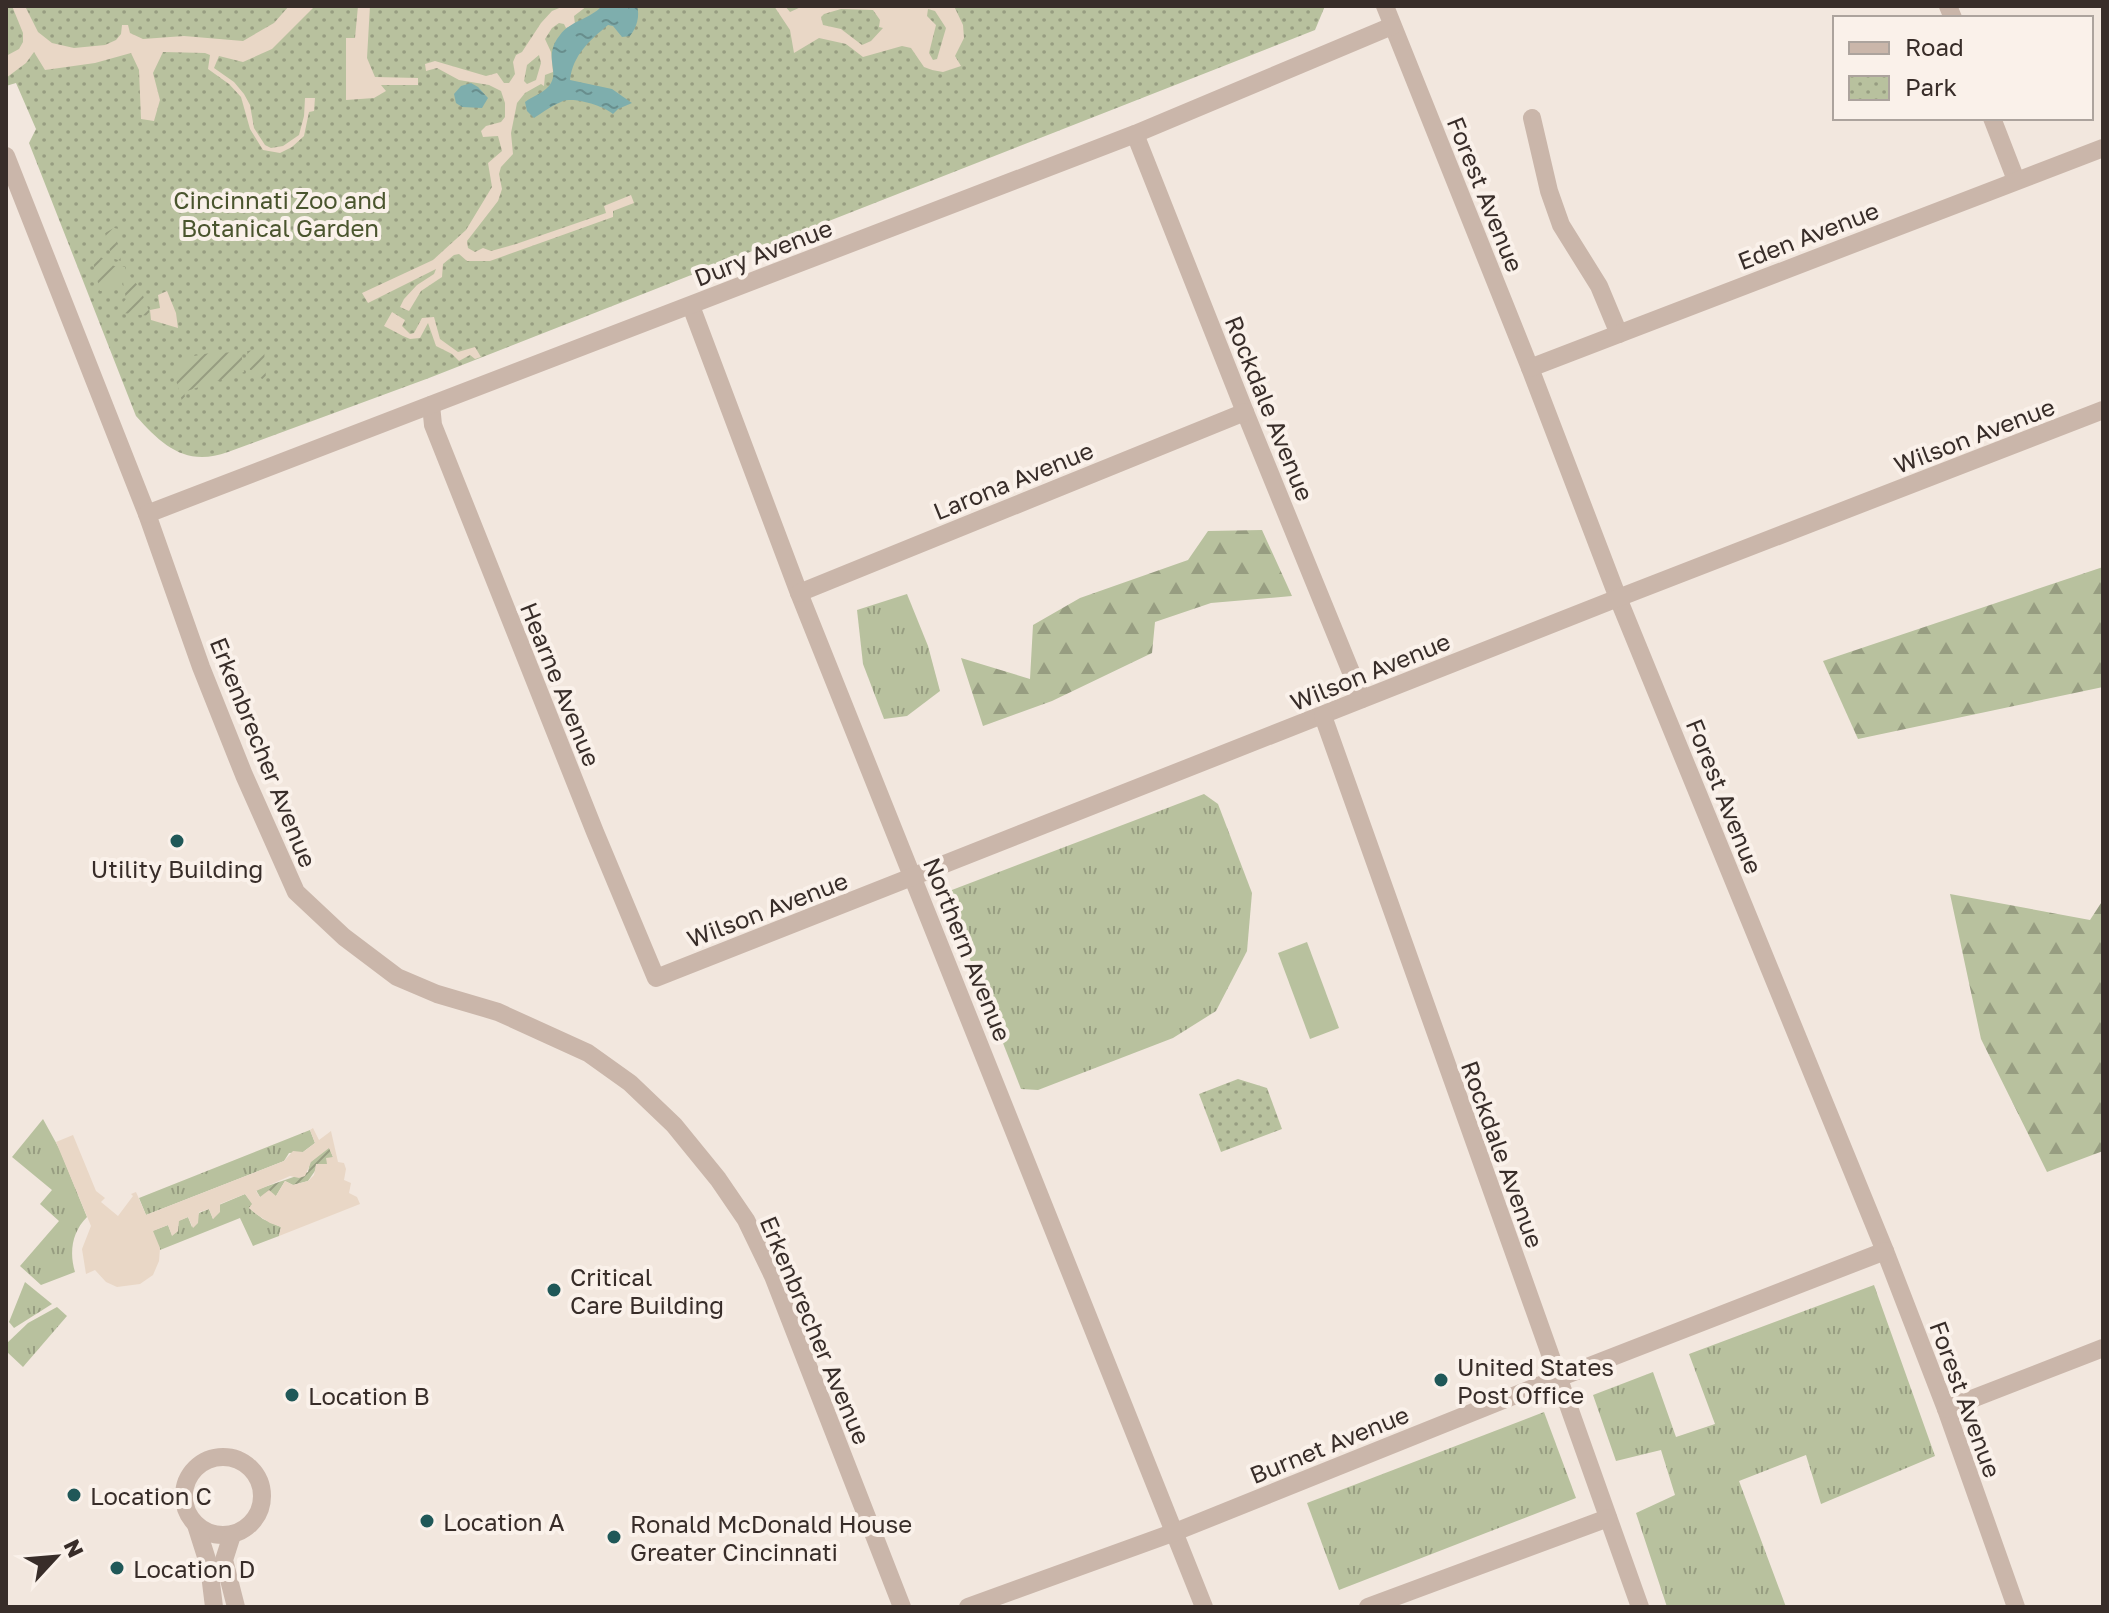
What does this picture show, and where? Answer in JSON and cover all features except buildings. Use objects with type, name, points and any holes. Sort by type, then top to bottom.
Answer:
[{"type":"street","name":"Dury Avenue","points":[[147,514],[1135,134],[1388,11]]},
{"type":"street","name":"Forest Avenue","points":[[1388,11],[1618,598],[1885,1251],[1946,1409],[2016,1607]]},
{"type":"street","points":[[1532,118],[1549,191],[1561,225],[1599,286],[1619,334]]},
{"type":"street","points":[[1993,120],[2016,180]]},
{"type":"street","name":"Rockdale Avenue","points":[[1135,134],[1362,699]]},
{"type":"street","name":"Eden Avenue","points":[[1530,368],[2103,148]]},
{"type":"street","name":"Erkenbrecher Avenue","points":[[6,156],[147,514],[201,667],[296,892],[344,937],[397,977],[437,994],[498,1012],[588,1053],[630,1083],[674,1125],[718,1179],[749,1226],[773,1276],[902,1607]]},
{"type":"street","name":"Northern Avenue","points":[[691,306],[799,593],[1204,1607]]},
{"type":"street","name":"Hearne Avenue","points":[[431,405],[433,425],[656,978]]},
{"type":"street","name":"Wilson Avenue","points":[[656,978],[2103,410]]},
{"type":"street","name":"Larona Avenue","points":[[799,593],[1245,412]]},
{"type":"street","name":"Rockdale Avenue","points":[[1323,716],[1640,1607]]},
{"type":"street","name":"Burnet Avenue","points":[[968,1607],[1175,1532],[1557,1378],[1885,1251]]},
{"type":"street","points":[[1946,1409],[2103,1348]]},
{"type":"street","points":[[196,1525],[207,1532],[232,1535],[254,1521],[261,1509],[263,1496],[261,1484],[245,1463],[233,1458],[207,1460],[188,1478],[184,1490],[185,1503],[196,1525],[209,1566],[214,1607]]},
{"type":"street","points":[[1368,1607],[1608,1518]]},
{"type":"street","points":[[232,1535],[224,1560],[236,1607]]},
{"type":"green space","name":"Cincinnati Zoo and Botanical Garden","points":[[6,6],[1325,6],[1315,30],[429,378],[228,452],[200,457],[166,445],[136,416],[29,143],[36,129],[16,83],[6,86]]},
{"type":"green space","points":[[119,229],[117,242],[121,261],[112,258],[105,233]]},
{"type":"green space","points":[[99,256],[114,266],[125,267],[126,271],[106,291],[100,291],[93,262]]},
{"type":"green space","points":[[129,275],[140,288],[151,316],[123,313],[122,304],[126,299],[123,282]]},
{"type":"green space","points":[[264,349],[266,379],[262,379],[250,370],[247,351]]},
{"type":"green space","points":[[241,352],[244,372],[184,392],[187,407],[184,408],[174,373],[178,365],[193,356]]},
{"type":"green space","points":[[1262,530],[1292,596],[1211,603],[1155,622],[1152,653],[1052,701],[983,726],[961,658],[1030,679],[1033,625],[1080,598],[1188,560],[1208,531]]},
{"type":"green space","points":[[2103,567],[2103,687],[1858,739],[1823,661]]},
{"type":"green space","points":[[907,594],[928,646],[940,691],[907,716],[884,719],[863,664],[857,610]]},
{"type":"green space","points":[[1204,794],[1218,804],[1252,893],[1247,951],[1216,1011],[1173,1038],[1038,1090],[1021,1089],[944,893]]},
{"type":"green space","points":[[1950,894],[2090,920],[2103,900],[2103,1151],[2047,1172],[1981,1039]]},
{"type":"green space","points":[[1307,942],[1339,1028],[1310,1039],[1278,953]]},
{"type":"green space","points":[[1238,1079],[1267,1088],[1282,1129],[1221,1152],[1199,1094]]},
{"type":"green space","points":[[43,1119],[60,1150],[87,1217],[73,1243],[75,1272],[41,1285],[20,1266],[59,1221],[40,1204],[52,1190],[12,1157]]},
{"type":"green space","points":[[310,1130],[315,1143],[303,1152],[289,1153],[284,1161],[146,1215],[139,1198]]},
{"type":"green space","points":[[329,1147],[333,1157],[317,1168],[308,1181],[293,1185],[285,1181],[276,1196],[260,1197],[256,1190],[308,1172],[310,1162]]},
{"type":"green space","points":[[245,1194],[253,1204],[249,1208],[281,1227],[279,1236],[253,1246],[240,1218],[160,1250],[152,1231],[168,1225],[172,1235],[178,1231],[178,1221],[188,1217],[192,1227],[199,1213],[209,1209],[213,1219],[219,1205]]},
{"type":"green space","points":[[25,1282],[52,1304],[14,1328],[9,1322]]},
{"type":"green space","points":[[1874,1285],[1935,1456],[1821,1504],[1806,1455],[1739,1481],[1786,1607],[1667,1607],[1636,1513],[1675,1495],[1661,1450],[1616,1461],[1593,1395],[1653,1372],[1676,1437],[1715,1424],[1689,1354]]},
{"type":"green space","points":[[57,1307],[67,1316],[23,1367],[6,1351],[6,1344],[28,1323]]},
{"type":"green space","points":[[1544,1412],[1576,1498],[1339,1590],[1307,1503]]},
{"type":"shaded area","points":[[12,6],[25,6],[38,32],[52,43],[74,48],[105,45],[116,40],[121,34],[122,25],[128,25],[130,33],[143,39],[184,36],[243,41],[274,23],[289,6],[315,6],[272,49],[243,62],[219,56],[214,68],[234,82],[244,94],[250,105],[254,128],[265,145],[271,148],[283,146],[299,135],[305,98],[315,98],[314,111],[309,112],[304,136],[292,147],[280,153],[263,150],[250,129],[241,97],[208,69],[210,55],[205,53],[163,52],[153,73],[160,100],[154,121],[141,119],[139,70],[131,53],[95,63],[45,70],[34,52],[26,63],[6,78],[6,56],[19,49],[23,42],[23,33]]},
{"type":"shaded area","points":[[358,6],[370,6],[367,58],[375,77],[418,78],[418,85],[381,85],[386,91],[374,98],[346,100],[346,38],[355,38]]},
{"type":"shaded area","points":[[564,6],[587,6],[574,16],[575,24],[566,28],[559,23],[545,39],[551,52],[553,72],[545,75],[544,86],[541,84],[525,93],[517,103],[511,133],[513,154],[501,167],[502,189],[498,201],[467,241],[468,248],[475,252],[483,248],[491,251],[606,213],[604,206],[631,195],[634,203],[613,211],[613,217],[490,261],[467,261],[459,254],[454,255],[443,264],[442,277],[421,291],[409,311],[400,307],[404,299],[436,269],[368,303],[362,293],[433,260],[466,230],[492,187],[488,163],[502,151],[498,136],[483,137],[481,131],[505,117],[501,91],[489,85],[459,80],[437,68],[426,71],[425,64],[435,61],[486,76],[497,73],[504,83],[509,83],[515,74],[513,62],[516,55],[522,52],[552,11]],"holes":[[[539,55],[541,63],[536,80],[527,84],[524,81],[527,65]]]},
{"type":"shaded area","points":[[774,6],[785,6],[790,12],[803,6],[954,6],[963,25],[964,38],[955,56],[961,66],[943,72],[932,70],[924,67],[911,48],[902,46],[863,57],[846,44],[819,38],[794,53],[790,30]],"holes":[[[841,9],[873,10],[880,20],[879,27],[883,28],[871,41],[862,45],[841,29],[823,25],[821,17],[824,14]],[[928,9],[935,11],[946,28],[937,59],[933,60],[929,53],[936,25],[927,16]]]},
{"type":"shaded area","points":[[167,291],[178,328],[151,320],[150,310],[160,308],[158,295]]},
{"type":"shaded area","points":[[392,312],[405,320],[402,326],[410,334],[414,333],[422,318],[434,317],[440,339],[458,352],[475,347],[481,357],[475,359],[470,355],[459,361],[436,346],[428,323],[420,338],[403,336],[384,326]]},
{"type":"shaded area","points":[[313,1128],[319,1140],[331,1131],[338,1162],[344,1163],[346,1169],[344,1180],[351,1183],[349,1193],[357,1197],[360,1204],[279,1236],[281,1227],[249,1208],[252,1204],[245,1194],[220,1204],[220,1212],[213,1219],[209,1209],[199,1212],[198,1223],[193,1228],[188,1217],[179,1221],[178,1231],[172,1236],[168,1225],[153,1231],[160,1248],[159,1261],[153,1275],[140,1284],[117,1287],[106,1282],[95,1270],[86,1274],[82,1249],[91,1226],[56,1142],[73,1135],[96,1191],[105,1198],[101,1202],[118,1216],[133,1196],[131,1194],[136,1192],[146,1215],[284,1161],[293,1151],[303,1152],[315,1143],[310,1130]],"holes":[[[329,1148],[333,1157],[326,1158],[327,1164],[316,1164],[314,1175],[308,1181],[293,1185],[285,1181],[276,1196],[269,1190],[260,1197],[256,1191],[290,1176],[305,1176],[311,1162]]]},
{"type":"water","points":[[602,6],[637,6],[638,18],[634,29],[630,36],[622,37],[613,26],[608,25],[578,56],[570,80],[612,89],[632,103],[613,114],[589,103],[568,100],[534,118],[527,111],[525,102],[551,83],[555,43],[569,26]]},
{"type":"water","points":[[471,83],[488,98],[482,108],[462,107],[456,103],[454,94],[461,86]]},
{"type":"place","name":"Utility Building","points":[[177,841]]},
{"type":"place","name":"Critical Care Building","points":[[554,1290]]},
{"type":"place","name":"United States Post Office","points":[[1441,1380]]},
{"type":"place","name":"Location B","points":[[292,1395]]},
{"type":"place","name":"Location C","points":[[74,1495]]},
{"type":"place","name":"Location A","points":[[427,1521]]},
{"type":"place","name":"Ronald McDonald House Greater Cincinnati","points":[[614,1537]]},
{"type":"place","name":"Location D","points":[[117,1568]]}]
